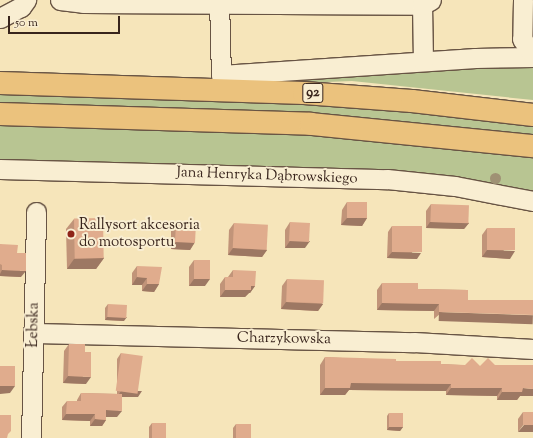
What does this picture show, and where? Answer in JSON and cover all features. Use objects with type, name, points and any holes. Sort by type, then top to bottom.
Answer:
[{"type":"main road","points":[[93,86],[154,75],[221,75]]},
{"type":"main road","name":"92","points":[[0,83],[195,88],[357,96],[533,115]]},
{"type":"main road","name":"92","points":[[0,114],[311,124],[533,146]]},
{"type":"street","points":[[0,18],[21,7],[26,0]]},
{"type":"street","points":[[60,0],[83,2],[250,1],[426,3],[423,61]]},
{"type":"street","points":[[218,1],[221,75],[423,61],[533,56]]},
{"type":"street","points":[[523,8],[522,39],[533,56]]},
{"type":"street","name":"Jana Henryka Dąbrowskiego","points":[[0,169],[387,179],[455,186],[533,201]]},
{"type":"street","name":"Łebska","points":[[31,438],[35,333],[36,212]]},
{"type":"street","name":"Charzykowska","points":[[35,333],[406,342],[533,349]]},
{"type":"green space","points":[[533,62],[533,100],[352,81],[302,83],[262,81]]},
{"type":"green space","points":[[0,92],[336,103],[533,123],[533,137],[0,105]]},
{"type":"green space","points":[[0,123],[282,131],[533,155],[533,193],[0,160]]},
{"type":"building","points":[[347,202],[367,202],[367,218],[347,218]]},
{"type":"building","points":[[431,204],[469,205],[468,223],[430,222]]},
{"type":"building","points":[[103,218],[104,258],[75,259],[74,219]]},
{"type":"building","points":[[290,222],[310,223],[309,242],[289,241]]},
{"type":"building","points":[[176,223],[196,224],[195,243],[175,242]]},
{"type":"building","points":[[234,223],[268,225],[267,250],[233,248]]},
{"type":"building","points":[[392,226],[422,226],[422,252],[392,252]]},
{"type":"building","points":[[487,228],[515,228],[515,250],[487,250]]},
{"type":"building","points":[[0,244],[18,245],[17,253],[26,253],[26,271],[2,270],[2,265],[0,264]]},
{"type":"building","points":[[194,260],[210,260],[210,279],[194,279]]},
{"type":"building","points":[[137,266],[162,267],[159,284],[147,284],[147,278],[137,277]]},
{"type":"building","points":[[233,270],[256,271],[255,286],[251,286],[251,290],[225,290],[225,277],[233,277]]},
{"type":"building","points":[[287,279],[324,280],[323,303],[286,302]]},
{"type":"building","points":[[382,283],[418,283],[418,289],[468,290],[468,300],[533,300],[533,315],[439,312],[439,304],[382,303]]},
{"type":"building","points":[[108,304],[127,305],[126,318],[107,317]]},
{"type":"building","points":[[69,344],[85,344],[85,352],[91,352],[91,377],[68,376]]},
{"type":"building","points":[[121,353],[143,356],[137,394],[116,391]]},
{"type":"building","points":[[325,357],[396,359],[396,361],[441,361],[441,364],[465,365],[472,358],[480,366],[488,358],[495,365],[533,365],[533,389],[523,388],[522,392],[502,392],[502,388],[451,388],[451,384],[351,383],[350,388],[325,388]]},
{"type":"building","points":[[0,366],[15,366],[15,386],[0,386]]},
{"type":"building","points":[[81,393],[122,394],[122,411],[106,410],[106,420],[95,419],[95,414],[66,414],[67,401],[81,401]]},
{"type":"building","points":[[523,412],[533,412],[533,425],[523,425]]},
{"type":"building","points":[[389,413],[403,413],[403,427],[389,427]]},
{"type":"building","points":[[0,415],[11,415],[11,431],[7,438],[0,438]]},
{"type":"building","points":[[152,423],[166,423],[166,438],[152,438]]},
{"type":"building","points":[[236,424],[251,424],[251,438],[236,438]]},
{"type":"place","name":"Rallysort akcesoria do motosportu","points":[[71,234]]}]
